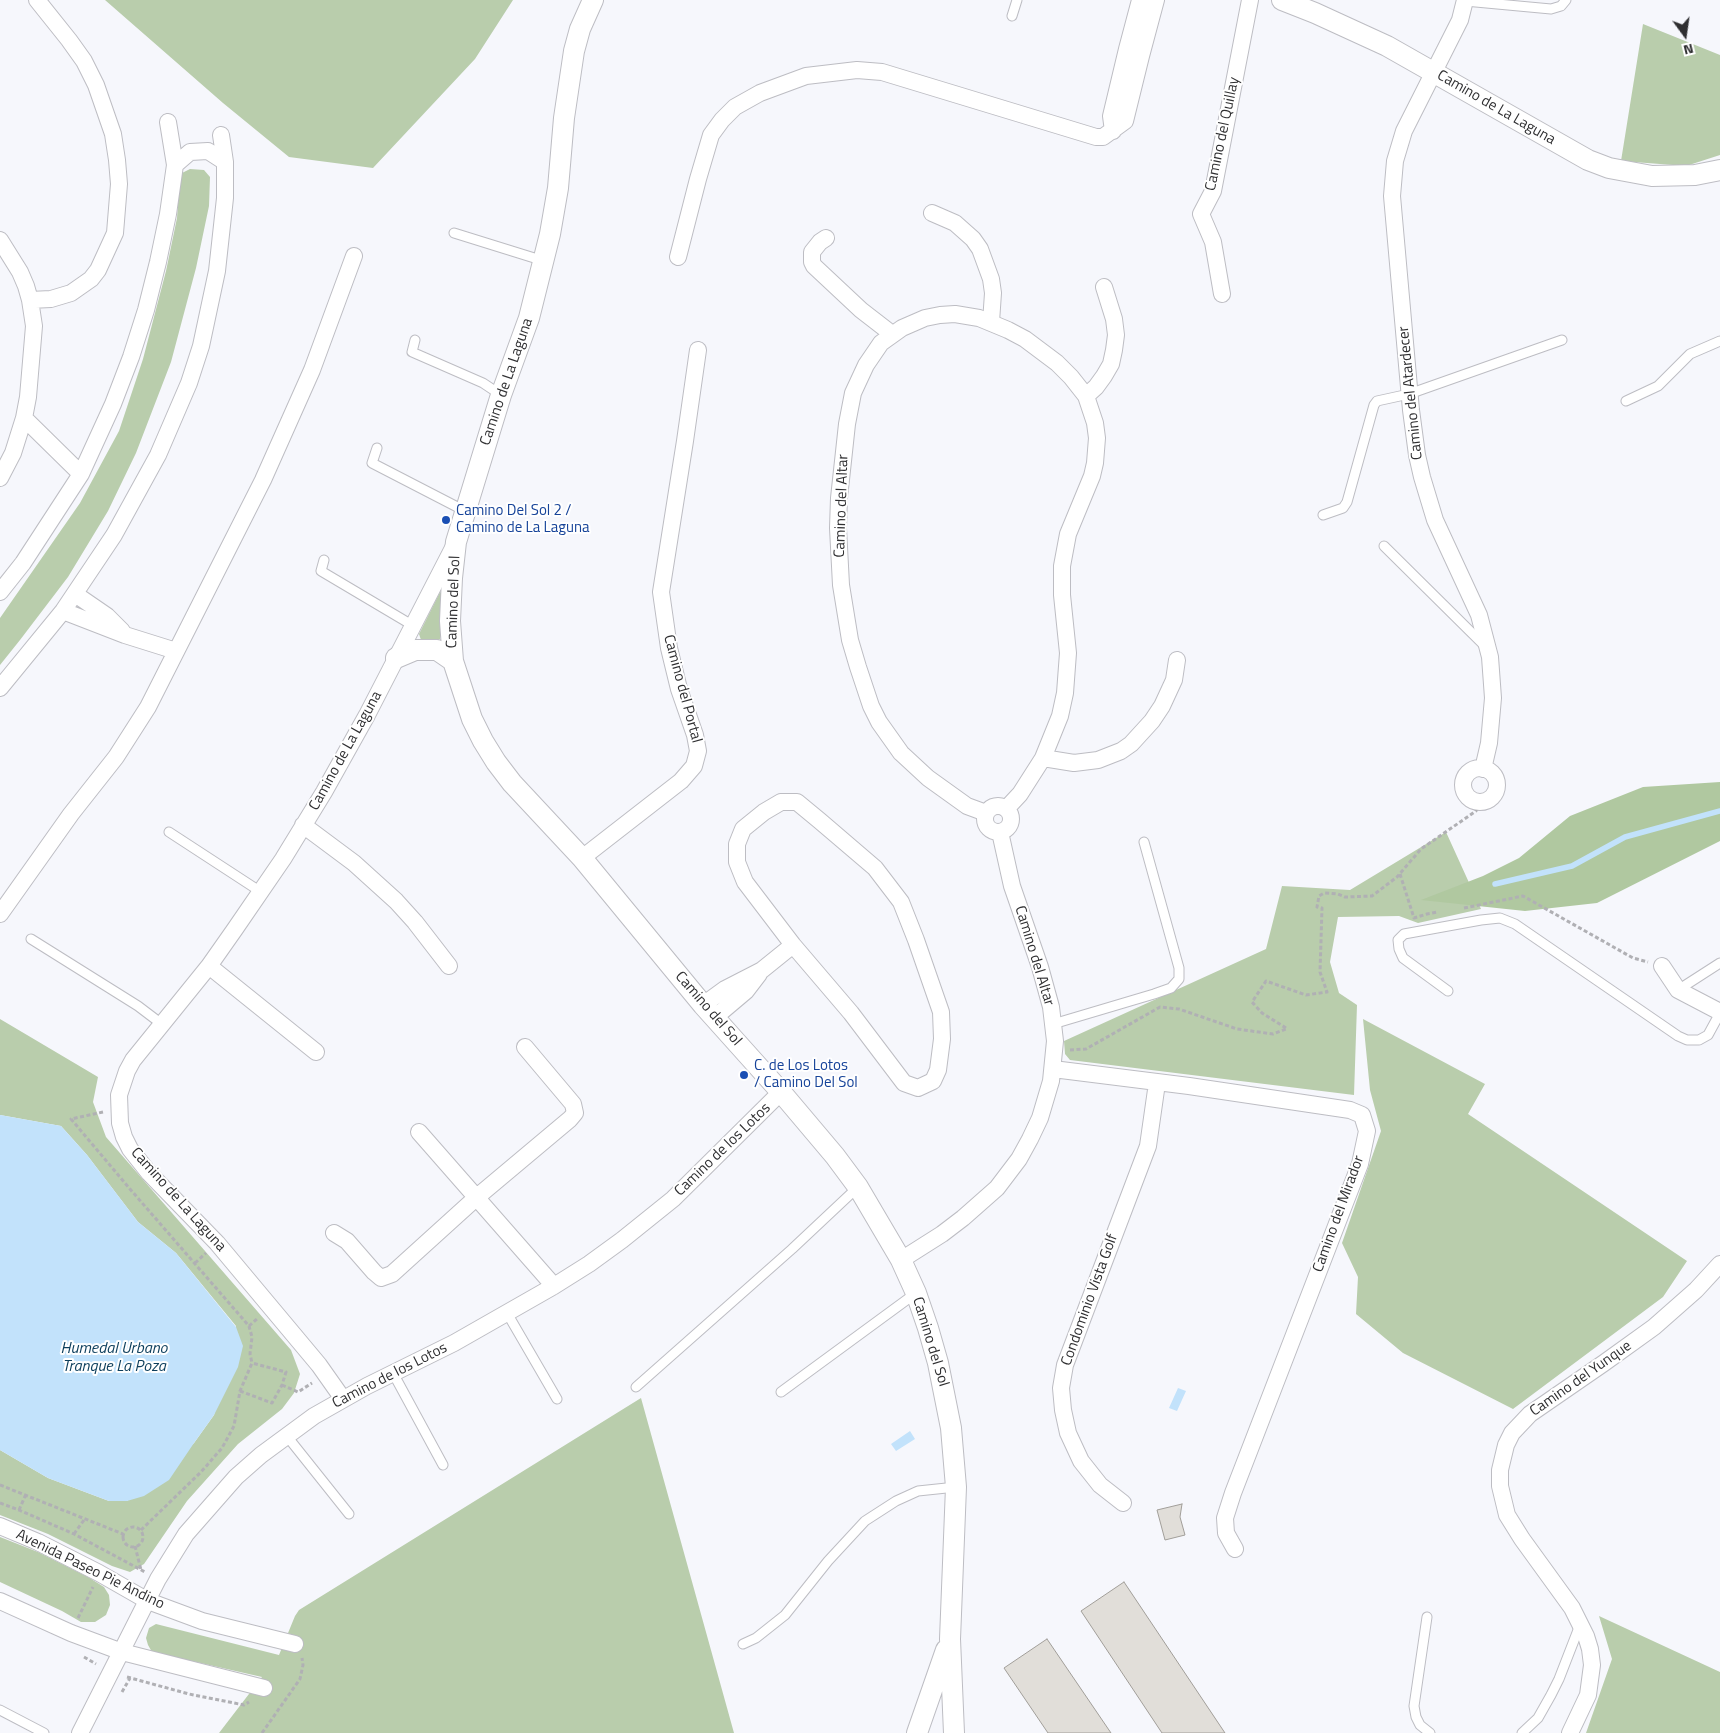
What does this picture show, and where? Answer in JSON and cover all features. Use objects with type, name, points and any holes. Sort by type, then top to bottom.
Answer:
[{"type":"street","points":[[30,300],[52,299],[72,293],[91,279],[98,270],[115,233],[119,184],[113,134],[96,85],[84,62],[69,40],[37,0]]},
{"type":"street","name":"Camino de La Laguna","points":[[343,1399],[289,1329],[217,1244],[149,1173],[130,1149],[120,1123],[119,1095],[133,1060],[209,966],[261,892],[303,826],[363,723],[412,624],[456,542],[501,395],[529,318],[544,261],[558,188],[569,73],[580,29],[593,0]]},
{"type":"street","points":[[678,257],[711,134],[735,107],[760,93],[806,76],[857,70],[882,72],[1096,138],[1103,137],[1126,121],[1128,76],[1140,0]]},
{"type":"street","points":[[1128,76],[1156,0]]},
{"type":"street","name":"Camino del Quillay","points":[[1222,294],[1213,242],[1201,214],[1213,191],[1250,0]]},
{"type":"street","name":"Camino de La Laguna","points":[[1282,0],[1387,46],[1588,160],[1609,168],[1652,176],[1695,175],[1720,170]]},
{"type":"street","name":"Camino del Atardecer","points":[[1465,0],[1460,20],[1404,131],[1392,178],[1409,394],[1417,455],[1428,499],[1444,541],[1479,615],[1489,650],[1493,678],[1493,698],[1483,769]]},
{"type":"street","points":[[0,592],[22,563],[81,474],[113,404],[131,357],[146,310],[162,243],[174,165],[168,122]]},
{"type":"street","points":[[0,688],[63,611],[114,535],[137,496],[158,454],[189,383],[201,346],[218,270],[222,235],[225,162],[221,135]]},
{"type":"street","points":[[174,165],[190,152],[208,151],[225,162]]},
{"type":"street","points":[[932,214],[955,223],[973,239],[980,249],[991,279],[993,293],[991,322]]},
{"type":"street","points":[[826,238],[812,252],[811,258],[814,266],[861,310],[892,334]]},
{"type":"street","points":[[0,240],[20,272],[30,300],[33,313],[34,340],[24,418],[13,452],[0,478]]},
{"type":"street","points":[[0,914],[71,814],[116,757],[148,707],[262,480],[312,370],[354,256]]},
{"type":"street","points":[[1086,396],[1104,376],[1111,364],[1114,350],[1116,335],[1114,320],[1104,287]]},
{"type":"street","name":"Camino del Altar","points":[[986,813],[967,806],[941,788],[915,766],[889,737],[871,706],[850,640],[841,585],[838,528],[839,498],[847,424],[853,392],[873,354],[892,334],[914,322],[940,315],[968,316],[991,322],[1025,339],[1057,363],[1086,396],[1095,423],[1097,451],[1092,476],[1073,518],[1064,551],[1062,580],[1068,673],[1060,716],[1043,758],[1020,794],[1006,809]]},
{"type":"street","name":"Camino del Portal","points":[[582,858],[681,781],[694,766],[698,750],[669,648],[661,592],[698,350]]},
{"type":"street","points":[[24,418],[81,474]]},
{"type":"street","name":"Camino del Sol","points":[[456,542],[450,621],[453,661],[472,718],[483,741],[512,783],[582,858],[709,1012],[781,1092],[835,1156],[858,1187],[901,1260],[916,1294],[936,1354],[951,1428],[956,1487],[950,1638],[954,1733]]},
{"type":"street","points":[[75,594],[107,616],[125,635]]},
{"type":"street","points":[[63,611],[125,635],[176,651]]},
{"type":"street","points":[[396,658],[416,650],[437,650],[453,661]]},
{"type":"street","points":[[1043,758],[1074,763],[1098,760],[1121,752],[1141,736],[1162,706],[1174,680],[1177,660]]},
{"type":"street","points":[[1483,769],[1491,773],[1496,788],[1495,793],[1487,800],[1477,802],[1467,796],[1464,791],[1464,780],[1471,771],[1483,769]]},
{"type":"street","points":[[781,802],[797,802],[820,821],[876,868],[901,902],[941,1012],[942,1039],[938,1070],[933,1081],[918,1088],[904,1083],[851,1013],[793,944],[745,882],[737,862],[737,844],[743,829],[764,812],[781,802]]},
{"type":"street","points":[[998,806],[1006,809],[1010,813],[1011,823],[1009,827],[1000,832],[988,829],[984,822],[986,813],[993,807],[998,806]]},
{"type":"street","points":[[303,826],[354,863],[396,901],[449,966]]},
{"type":"street","name":"Camino del Altar","points":[[901,1260],[963,1218],[984,1201],[1008,1174],[1030,1139],[1040,1118],[1054,1063],[1053,1024],[1047,990],[1012,886],[1000,832]]},
{"type":"street","points":[[709,1012],[725,989],[762,970],[793,944]]},
{"type":"street","points":[[209,966],[316,1052]]},
{"type":"street","points":[[1662,966],[1678,990],[1720,1012]]},
{"type":"street","points":[[334,1233],[347,1241],[381,1278],[392,1274],[477,1197],[575,1113],[573,1104],[525,1047]]},
{"type":"street","name":"Camino del Mirador","points":[[1054,1063],[1157,1082],[1350,1110],[1362,1115],[1367,1131],[1360,1164],[1225,1518],[1226,1533],[1235,1549]]},
{"type":"street","name":"Condominio Vista Golf","points":[[1122,1503],[1100,1485],[1081,1461],[1068,1433],[1061,1388],[1065,1365],[1148,1146],[1157,1082]]},
{"type":"street","name":"Camino de los Lotos","points":[[80,1733],[158,1579],[186,1534],[218,1495],[261,1455],[286,1435],[343,1399],[454,1343],[507,1313],[554,1286],[622,1240],[673,1199],[781,1092]]},
{"type":"street","points":[[419,1132],[554,1286]]},
{"type":"street","name":"Camino del Yunque","points":[[1570,1733],[1582,1709],[1591,1680],[1590,1649],[1581,1622],[1507,1514],[1500,1486],[1500,1470],[1506,1445],[1512,1433],[1530,1414],[1654,1327],[1690,1295],[1720,1264]]},
{"type":"street","name":"Avenida Paseo Pie Andino","points":[[0,1526],[38,1542],[99,1573],[148,1601],[202,1621],[295,1644]]},
{"type":"street","points":[[0,1601],[71,1633],[122,1652],[264,1688]]},
{"type":"street","name":"Camino del Sol","points":[[917,1733],[950,1638]]},
{"type":"lane","points":[[1012,16],[1017,0]]},
{"type":"lane","points":[[1465,0],[1551,9],[1561,6],[1566,0]]},
{"type":"lane","points":[[454,233],[544,261]]},
{"type":"lane","points":[[415,340],[412,352],[482,383],[501,395]]},
{"type":"lane","points":[[1323,515],[1343,508],[1347,502],[1374,405],[1377,401],[1409,394],[1562,340]]},
{"type":"lane","points":[[1626,401],[1658,386],[1690,354],[1720,341]]},
{"type":"lane","points":[[377,448],[372,463],[465,511]]},
{"type":"lane","points":[[1384,546],[1489,650]]},
{"type":"lane","points":[[324,560],[321,571],[412,624]]},
{"type":"lane","points":[[169,832],[261,892]]},
{"type":"lane","points":[[1053,1024],[1171,988],[1179,979],[1179,968],[1144,842]]},
{"type":"lane","points":[[1448,991],[1403,958],[1398,940],[1404,934],[1500,918],[1516,924],[1678,1036],[1687,1040],[1699,1040],[1708,1035],[1720,1012]]},
{"type":"lane","points":[[31,939],[138,1006],[163,1025]]},
{"type":"lane","points":[[1678,990],[1720,964]]},
{"type":"lane","points":[[636,1387],[792,1249],[858,1187]]},
{"type":"lane","points":[[781,1392],[916,1294]]},
{"type":"lane","points":[[507,1313],[557,1399]]},
{"type":"lane","points":[[393,1373],[443,1465]]},
{"type":"lane","points":[[286,1435],[349,1514]]},
{"type":"lane","points":[[743,1644],[756,1638],[784,1615],[828,1561],[865,1521],[896,1501],[918,1491],[956,1487]]},
{"type":"lane","points":[[1427,1617],[1414,1706],[1420,1725],[1430,1733]]},
{"type":"lane","points":[[1522,1733],[1538,1718],[1551,1695],[1581,1622]]},
{"type":"lane","points":[[0,1710],[44,1733]]},
{"type":"path","points":[[1054,1063],[1070,1050],[1086,1049],[1160,1007],[1180,1009],[1238,1029],[1273,1034],[1286,1028],[1262,1013],[1252,1002],[1266,981],[1306,995],[1327,992],[1320,972],[1322,908],[1317,907],[1319,896],[1324,893],[1338,894],[1345,897],[1372,896],[1399,874],[1421,849],[1476,812],[1477,802]]},
{"type":"path","points":[[1399,874],[1414,918]]},
{"type":"path","points":[[1493,902],[1524,896],[1633,958],[1662,966]]},
{"type":"path","points":[[118,1108],[72,1119],[249,1326],[252,1337],[250,1354],[252,1363],[240,1390],[234,1426],[222,1448],[201,1472],[141,1530]]},
{"type":"path","points":[[240,1390],[272,1402],[282,1385],[286,1372],[252,1363]]},
{"type":"path","points":[[282,1385],[298,1392],[325,1374]]},
{"type":"path","points":[[0,1485],[123,1534]]},
{"type":"path","points":[[19,1510],[26,1494]]},
{"type":"path","points":[[0,1503],[74,1534],[158,1579]]},
{"type":"path","points":[[74,1534],[84,1520]]},
{"type":"path","points":[[129,1527],[136,1527],[141,1530],[143,1540],[136,1546],[126,1544],[123,1534],[129,1527]]},
{"type":"path","points":[[136,1546],[141,1570]]},
{"type":"path","points":[[71,1633],[110,1554]]},
{"type":"path","points":[[262,1733],[300,1680],[303,1665],[299,1650],[295,1644]]},
{"type":"green space","points":[[105,0],[513,0],[475,59],[373,168],[289,157],[223,103]]},
{"type":"green space","points":[[1643,24],[1720,55],[1720,155],[1686,166],[1621,161]]},
{"type":"green space","points":[[190,169],[204,170],[210,177],[209,206],[196,268],[171,362],[136,453],[108,511],[68,577],[0,665],[0,618],[80,503],[119,431],[143,359],[166,271],[177,218],[180,174]]},
{"type":"green space","points":[[440,592],[442,630],[440,639],[437,641],[421,640],[419,634]]},
{"type":"green space","points":[[1720,782],[1720,841],[1597,903],[1525,911],[1421,900],[1483,876],[1519,858],[1570,816],[1643,787]]},
{"type":"green space","points":[[1446,832],[1481,909],[1418,923],[1399,916],[1338,917],[1330,962],[1339,993],[1357,1005],[1354,1095],[1070,1060],[1065,1054],[1064,1041],[1266,949],[1282,886],[1350,890]]},
{"type":"green space","points":[[0,1019],[98,1077],[93,1102],[106,1137],[291,1350],[300,1374],[294,1393],[282,1409],[238,1444],[187,1501],[144,1564],[130,1572],[112,1566],[48,1534],[0,1515],[0,1450],[48,1478],[109,1501],[127,1501],[194,1443],[214,1415],[236,1326],[176,1253],[138,1222],[87,1155],[61,1126],[0,1115]]},
{"type":"green space","points":[[1363,1019],[1485,1084],[1468,1114],[1687,1261],[1663,1297],[1513,1409],[1403,1353],[1356,1314],[1358,1277],[1342,1243],[1381,1131],[1370,1090]]},
{"type":"green space","points":[[641,1398],[734,1733],[219,1733],[262,1677],[152,1652],[148,1645],[146,1638],[149,1628],[156,1624],[279,1655],[299,1610]]},
{"type":"green space","points":[[0,1537],[38,1552],[104,1587],[109,1595],[110,1605],[106,1615],[95,1622],[81,1622],[0,1582]]},
{"type":"green space","points":[[1599,1616],[1720,1672],[1720,1733],[1586,1733],[1612,1659]]},
{"type":"water","name":"Humedal Urbano Tranque La Poza","points":[[0,1115],[61,1126],[87,1155],[138,1222],[176,1253],[236,1327],[243,1346],[238,1367],[214,1415],[169,1480],[144,1496],[127,1501],[109,1501],[48,1478],[0,1450]]},
{"type":"water","points":[[1178,1388],[1186,1391],[1177,1411],[1169,1408]]},
{"type":"water","points":[[910,1431],[915,1439],[896,1451],[891,1444]]},
{"type":"building","points":[[1182,1504],[1180,1517],[1185,1535],[1165,1540],[1157,1510]]},
{"type":"building","points":[[1124,1582],[1225,1733],[1162,1733],[1081,1611]]},
{"type":"building","points":[[1047,1639],[1111,1733],[1048,1733],[1004,1668]]},
{"type":"waterway","points":[[1495,884],[1572,866],[1625,837],[1720,811]]},
{"type":"place","name":"Camino Del Sol 2 / Camino de La Laguna","points":[[446,520]]},
{"type":"place","name":"C. de Los Lotos / Camino Del Sol","points":[[744,1075]]}]
